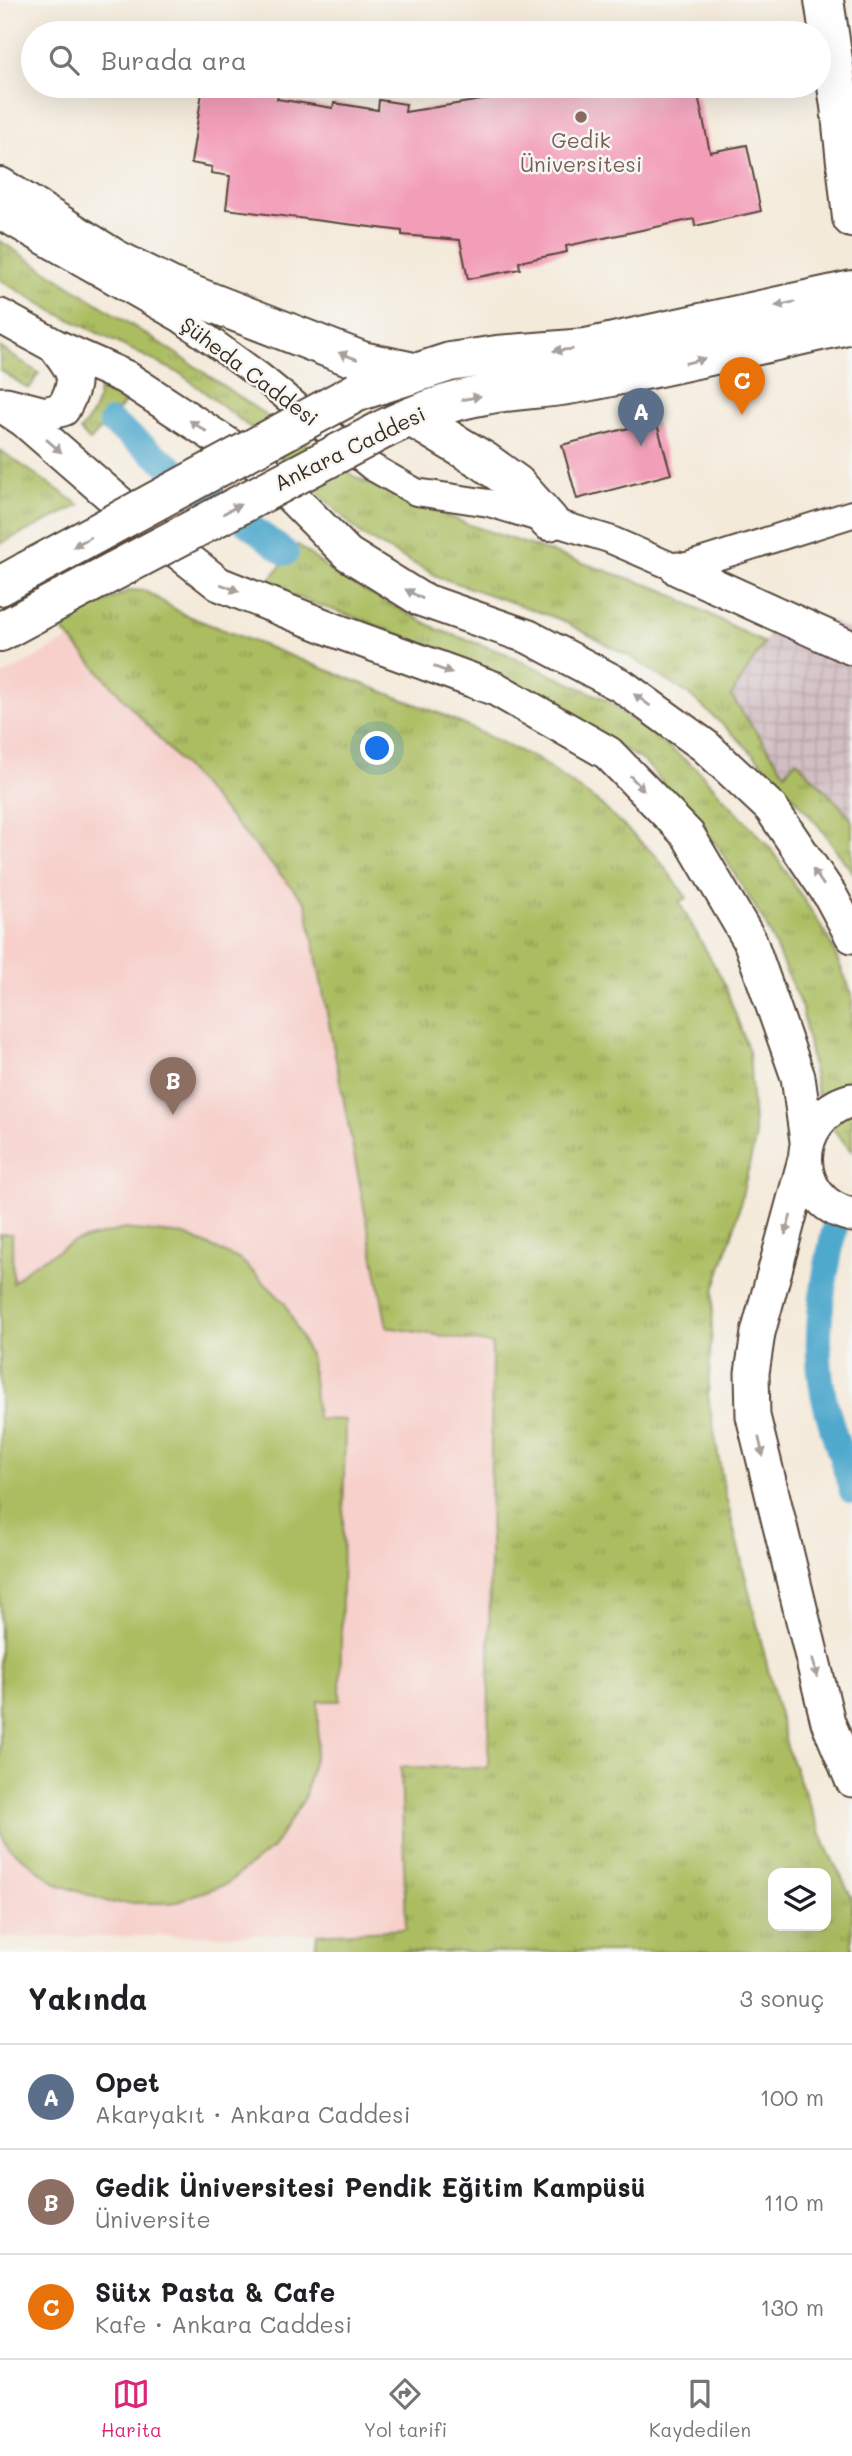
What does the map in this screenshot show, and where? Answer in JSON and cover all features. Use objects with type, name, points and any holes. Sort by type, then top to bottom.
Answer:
[{"type":"main road","points":[[824,0],[827,21]]},
{"type":"main road","points":[[831,46],[852,218]]},
{"type":"main road","points":[[0,187],[115,259],[174,288],[362,361],[414,372]]},
{"type":"main road","name":"Ankara Caddesi","points":[[14,579],[357,392],[414,372],[471,358],[586,348],[852,290]]},
{"type":"main road","name":"Ankara Caddesi","points":[[0,632],[397,423],[468,398],[558,387],[688,363],[852,324]]},
{"type":"main road","points":[[397,423],[484,461],[516,484],[549,521]]},
{"type":"street","name":"Şüheda Caddesi","points":[[0,216],[181,319],[261,377],[380,472],[416,492],[489,503],[609,538],[852,648]]},
{"type":"street","points":[[0,316],[55,346],[125,377],[262,467],[358,561],[420,598],[529,637],[622,686],[705,746],[771,808],[830,895],[852,936]]},
{"type":"street","points":[[0,404],[45,414],[63,409],[73,391],[73,370],[55,346]]},
{"type":"street","points":[[0,404],[24,420],[149,529],[219,584],[337,631],[496,689],[608,753],[688,835],[750,941],[798,1077],[808,1177],[817,1194],[831,1207],[852,1215]]},
{"type":"street","points":[[678,569],[852,514]]},
{"type":"street","points":[[852,1100],[831,1108],[816,1122],[806,1150],[758,1333],[752,1373],[754,1416],[828,1722],[852,1780]]},
{"type":"shaded area","points":[[785,601],[852,631],[852,822],[849,815],[796,761],[786,773],[731,696],[764,643]]},
{"type":"shaded area","points":[[69,639],[306,903],[387,1327],[492,1344],[488,1768],[401,1768],[407,1930],[317,1934],[0,1938],[0,677]]},
{"type":"green space","points":[[0,241],[180,356],[357,478],[467,524],[663,590],[764,643],[731,696],[785,773],[796,760],[849,815],[852,822],[852,872],[818,825],[778,779],[691,696],[629,656],[559,619],[439,577],[363,536],[253,430],[181,374],[55,312],[0,280]]},
{"type":"green space","points":[[0,347],[39,373],[29,389],[0,370]]},
{"type":"green space","points":[[99,389],[127,400],[90,441],[80,431],[93,412]]},
{"type":"green space","points":[[0,450],[80,505],[0,544]]},
{"type":"green space","points":[[298,545],[337,576],[439,630],[504,653],[605,699],[697,769],[771,849],[828,937],[852,994],[852,1152],[821,1114],[802,1008],[765,923],[717,845],[645,762],[559,711],[448,654],[365,621],[264,586]]},
{"type":"green space","points":[[131,590],[145,591],[185,615],[441,714],[539,760],[599,803],[657,857],[687,898],[679,902],[723,981],[749,1051],[755,1140],[736,1222],[714,1290],[708,1396],[724,1489],[788,1751],[828,1851],[852,1898],[852,1952],[315,1952],[317,1934],[406,1929],[401,1767],[488,1768],[492,1344],[387,1327],[306,903],[57,624]]},
{"type":"green space","points":[[124,1229],[185,1235],[241,1260],[285,1303],[311,1359],[317,1419],[345,1420],[340,1701],[318,1701],[318,1742],[304,1799],[272,1848],[226,1884],[171,1903],[112,1903],[57,1884],[10,1848],[0,1832],[0,1234],[12,1234],[13,1283],[28,1268],[73,1242]]},
{"type":"building","points":[[201,98],[277,98],[333,108],[334,103],[378,110],[379,100],[406,104],[405,112],[488,98],[699,98],[710,152],[747,145],[761,211],[695,226],[694,219],[566,246],[567,252],[519,262],[520,269],[468,279],[460,240],[402,235],[402,231],[226,209],[230,176],[211,173],[212,167],[191,163]]},
{"type":"building","points":[[656,421],[671,474],[577,499],[562,445]]},
{"type":"waterway","points":[[111,422],[286,553]]},
{"type":"waterway","points":[[837,1218],[821,1305],[820,1371],[826,1405],[852,1491]]},
{"type":"place","name":"Gedik Üniversitesi","points":[[581,117]]},
{"type":"place","name":"Sütx Pasta & Cafe","points":[[742,415]]},
{"type":"place","name":"Opet","points":[[641,446]]},
{"type":"place","name":"Gedik Üniversitesi Pendik Eğitim Kampüsü","points":[[173,1115]]}]
